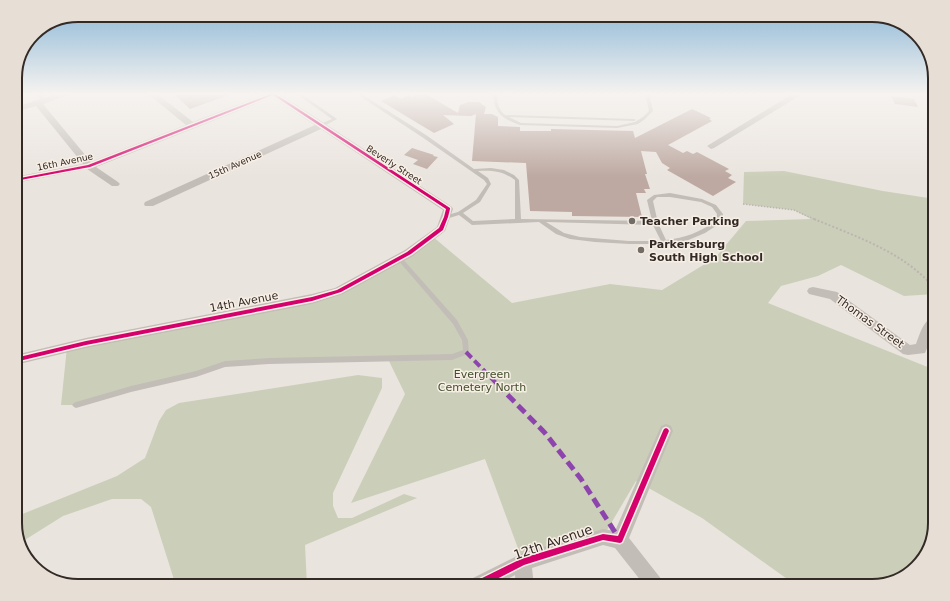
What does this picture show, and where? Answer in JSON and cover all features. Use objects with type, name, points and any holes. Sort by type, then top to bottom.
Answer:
[{"type":"street","points":[[55,121],[89,166],[114,184]]},
{"type":"street","points":[[186,121],[192,126]]},
{"type":"street","name":"16th Avenue","points":[[22,179],[89,166],[205,121]]},
{"type":"street","name":"Beverly Street","points":[[313,121],[447,213]]},
{"type":"street","points":[[711,146],[753,121]]},
{"type":"street","name":"15th Avenue","points":[[149,204],[320,126]]},
{"type":"street","name":"14th Avenue","points":[[22,358],[86,343],[312,300],[339,290],[409,253],[441,229],[447,213]]},
{"type":"street","name":"Thomas Street","points":[[812,291],[833,295],[852,307],[908,350],[920,349],[928,326]]},
{"type":"street","points":[[651,579],[620,540],[666,431]]},
{"type":"street","name":"12th Avenue","points":[[489,579],[523,562],[603,537],[620,540]]},
{"type":"street","points":[[523,562],[524,579]]},
{"type":"lane","points":[[320,126],[332,121]]},
{"type":"lane","points":[[401,121],[486,179],[489,184],[478,201],[460,213],[447,213]]},
{"type":"lane","points":[[514,121],[520,124],[617,127],[637,121]]},
{"type":"lane","points":[[473,170],[492,169],[505,171],[517,180],[518,221]]},
{"type":"lane","points":[[541,221],[554,231],[570,237],[664,242],[686,239],[713,226],[719,222],[720,214],[714,206],[702,201],[670,195],[656,196],[650,200],[656,223],[664,242]]},
{"type":"lane","points":[[460,213],[472,223],[518,221],[656,223]]},
{"type":"lane","points":[[76,405],[131,389],[196,374],[225,364],[452,357],[466,352],[465,340],[455,322],[399,258]]},
{"type":"path","points":[[743,204],[794,210],[873,244],[902,260],[928,282]]},
{"type":"green space","name":"Evergreen Cemetery North","points":[[784,171],[883,191],[928,198],[928,294],[904,296],[841,265],[818,276],[781,286],[768,303],[928,367],[928,531],[922,548],[914,560],[903,570],[887,577],[880,579],[787,579],[702,518],[636,481],[603,537],[523,562],[485,459],[351,503],[405,394],[388,359],[225,364],[76,405],[61,405],[67,347],[339,291],[432,236],[512,303],[610,284],[662,290],[715,258],[746,221],[811,219],[794,210],[743,204],[744,172]]},
{"type":"green space","points":[[358,375],[382,378],[382,388],[333,493],[333,506],[338,518],[352,518],[404,494],[417,498],[305,545],[307,579],[174,579],[151,507],[141,499],[112,499],[63,516],[25,540],[22,527],[22,514],[117,476],[145,458],[159,421],[166,410],[179,403]]},
{"type":"building","name":"Parkersburg South High School","points":[[414,121],[450,121],[454,124],[434,133]]},
{"type":"building","name":"Parkersburg South High School","points":[[475,121],[498,121],[498,126],[520,127],[520,131],[551,131],[551,129],[633,131],[635,138],[668,121],[712,121],[668,145],[683,153],[687,151],[693,154],[697,152],[729,169],[725,171],[732,175],[728,178],[736,182],[713,196],[667,170],[670,168],[662,163],[656,152],[641,151],[647,174],[645,174],[650,189],[644,189],[646,193],[636,193],[642,217],[572,216],[572,212],[530,211],[526,163],[472,161]]},
{"type":"building","points":[[412,148],[438,157],[427,169],[413,164],[418,160],[404,155]]},
{"type":"marked path","points":[[466,352],[545,433],[581,479],[620,540]]},
{"type":"cycle path","points":[[22,179],[89,166],[204,121]]},
{"type":"cycle path","points":[[22,358],[86,343],[312,299],[339,291],[409,253],[441,229],[448,209],[315,121]]},
{"type":"cycle path","points":[[489,579],[523,562],[603,537],[620,540],[666,431]]},
{"type":"place","name":"Teacher Parking","points":[[632,221]]},
{"type":"place","name":"Parkersburg South High School","points":[[641,250]]}]
